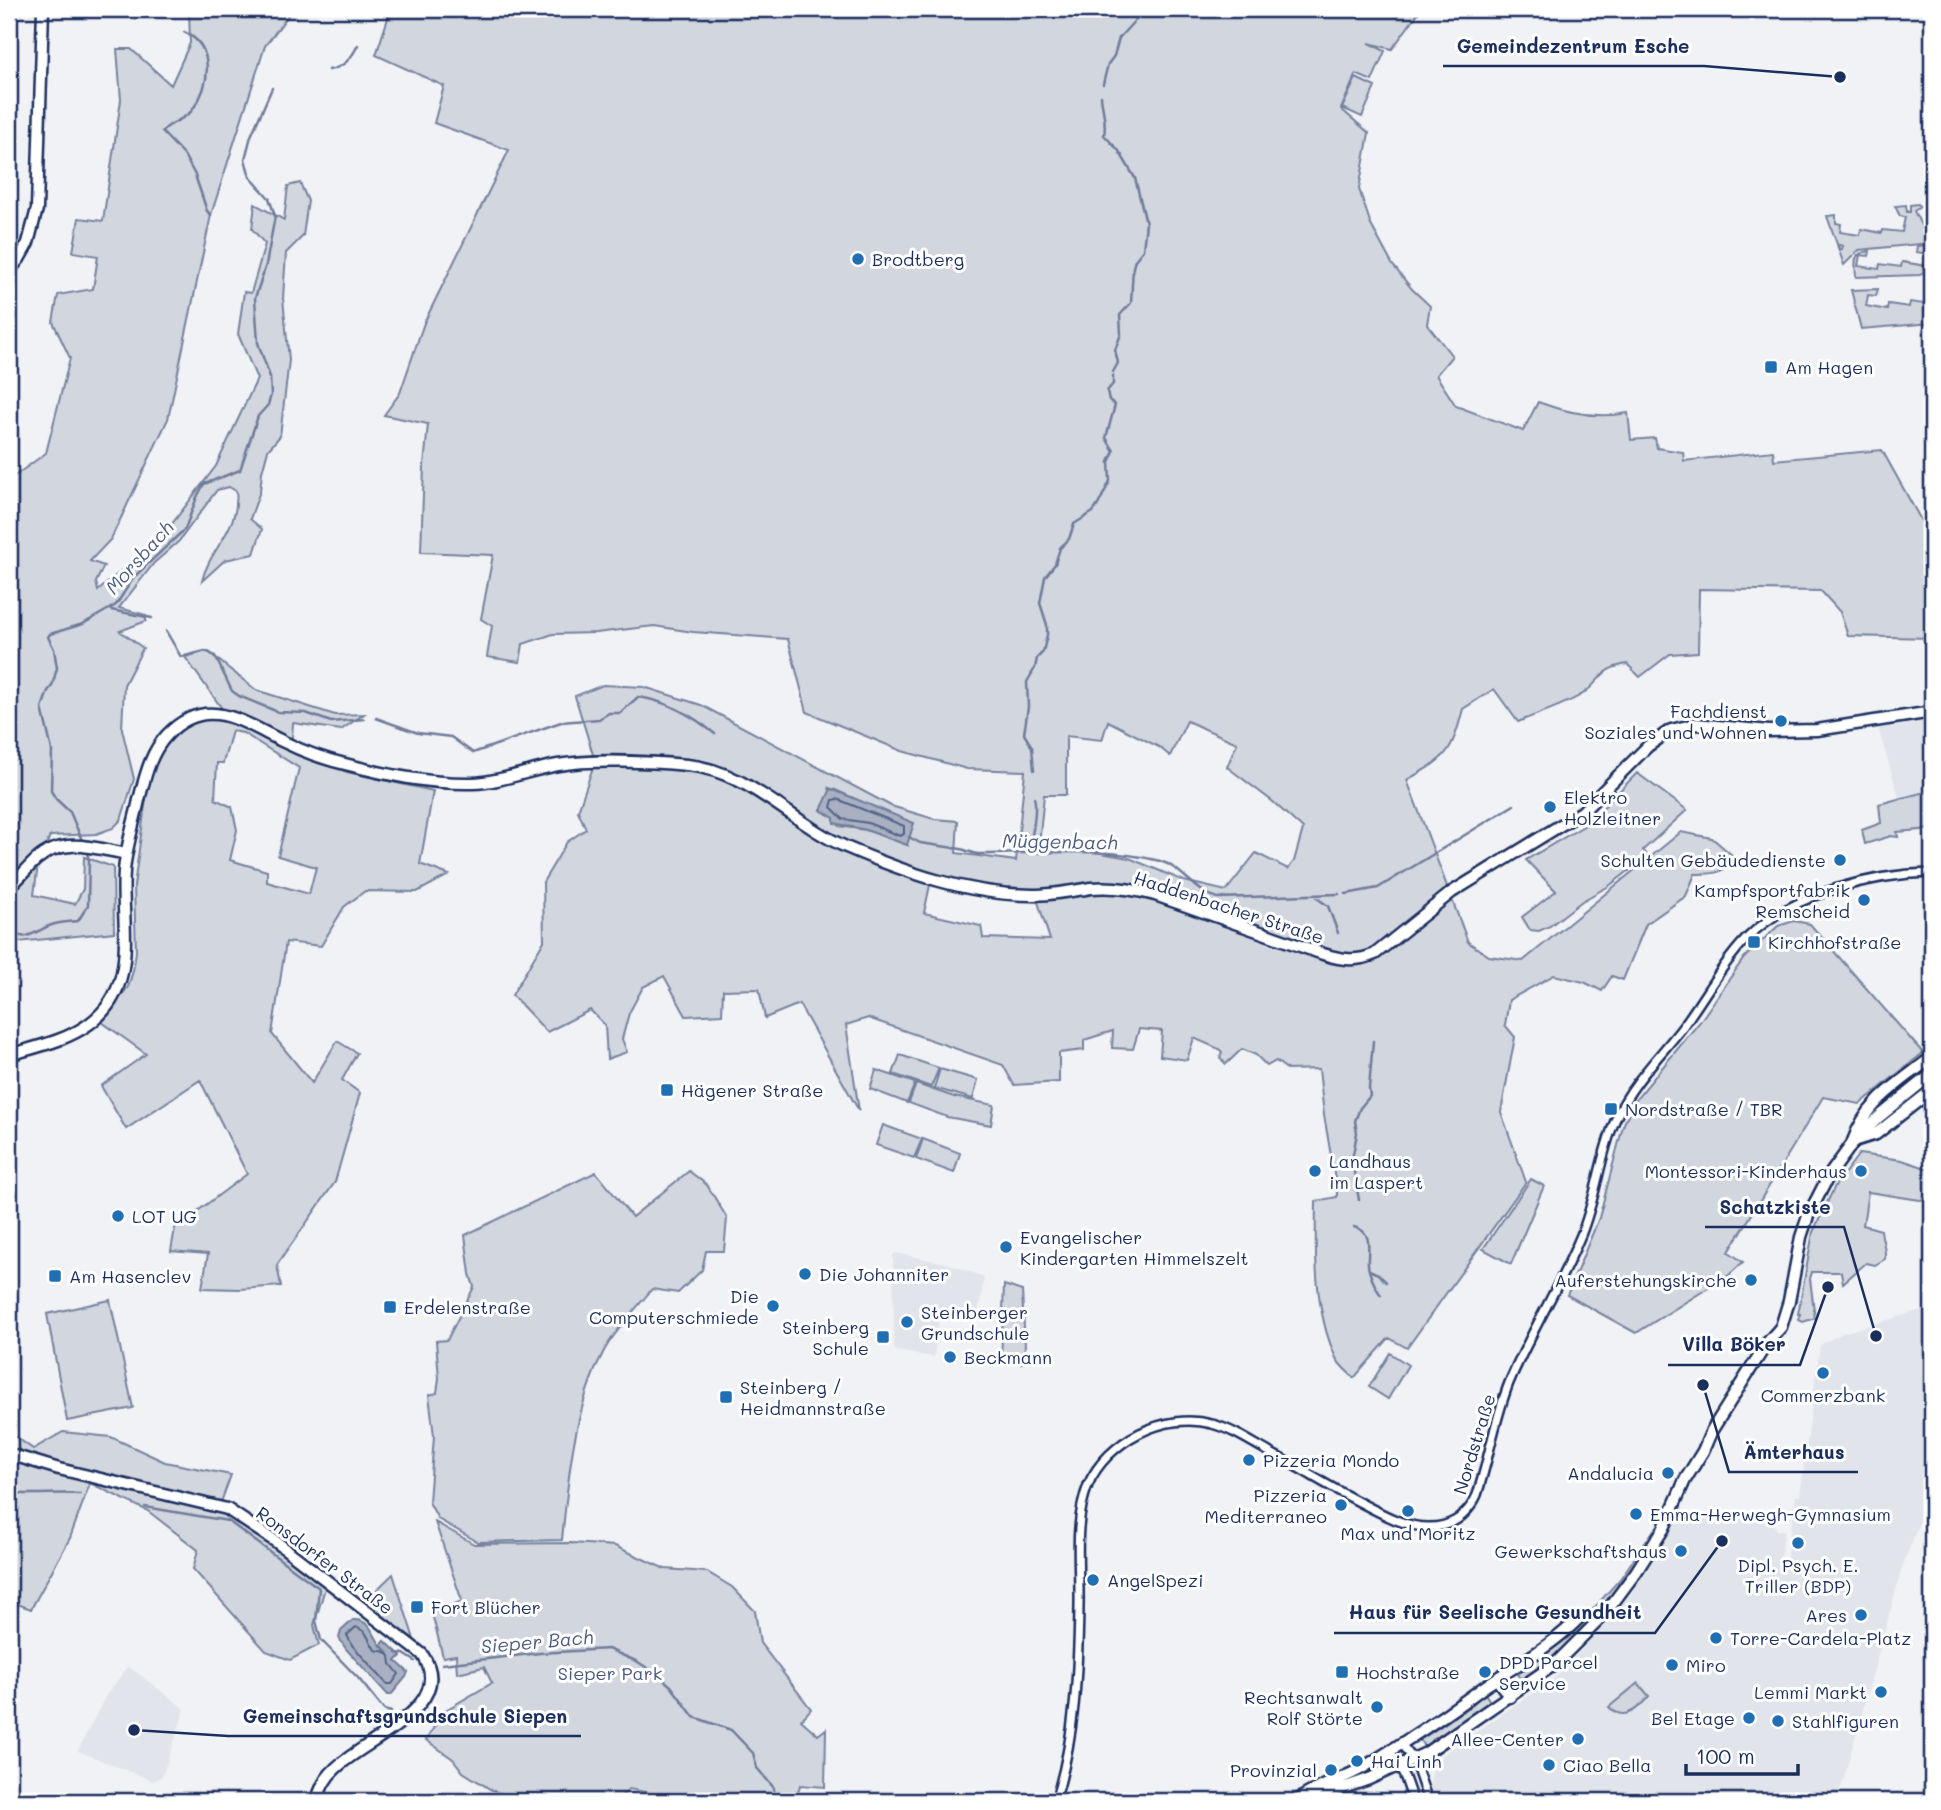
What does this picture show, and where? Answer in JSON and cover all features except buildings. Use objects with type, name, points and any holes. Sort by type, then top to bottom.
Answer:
[{"type":"main road","points":[[9,271],[28,243],[37,209],[43,9]]},
{"type":"main road","name":"Haddenbacher Straße","points":[[9,1055],[79,1031],[98,1017],[113,999],[120,986],[125,964],[123,890],[127,853],[145,775],[157,747],[170,731],[186,720],[202,715],[222,714],[248,722],[285,743],[323,758],[373,771],[427,780],[486,782],[570,763],[699,767],[743,782],[842,845],[929,878],[965,886],[1034,895],[1102,887],[1128,889],[1219,916],[1323,954],[1354,960],[1375,954],[1452,892],[1568,822],[1593,803],[1656,739],[1671,730],[1696,724],[1755,731],[1802,731],[1932,712]]},
{"type":"main road","points":[[9,887],[43,854],[63,846],[83,846],[127,853]]},
{"type":"main road","points":[[1854,1142],[1859,1124],[1875,1102],[1932,1057]]},
{"type":"main road","points":[[1297,1800],[1315,1798],[1413,1760],[1510,1697],[1558,1662],[1586,1635],[1621,1593],[1668,1521],[1681,1488],[1712,1430],[1767,1343],[1781,1327],[1808,1216],[1828,1177],[1854,1142],[1897,1101],[1932,1074]]},
{"type":"main road","points":[[1854,1142],[1876,1134],[1932,1090]]},
{"type":"main road","name":"Ronsdorfer Straße","points":[[9,1454],[46,1466],[220,1506],[239,1515],[422,1654],[431,1676],[423,1701],[403,1720],[332,1771],[320,1790],[317,1801]]},
{"type":"main road","points":[[1297,1800],[1357,1771],[1401,1744],[1543,1649],[1579,1618]]},
{"type":"main road","points":[[1497,1679],[1510,1697]]},
{"type":"street","name":"Nordstraße","points":[[1055,1801],[1066,1764],[1073,1721],[1079,1608],[1078,1531],[1088,1486],[1103,1460],[1117,1446],[1149,1430],[1175,1422],[1210,1423],[1248,1440],[1405,1524],[1443,1526],[1459,1519],[1472,1506],[1477,1495],[1509,1384],[1580,1236],[1591,1207],[1611,1131],[1618,1113],[1638,1083],[1691,1015],[1738,948],[1759,927],[1792,907],[1828,892],[1891,876],[1932,873]]},
{"type":"street","points":[[1401,1744],[1413,1760],[1428,1801]]},
{"type":"street","points":[[1390,1750],[1400,1767],[1413,1801]]},
{"type":"shaded area","points":[[1932,718],[1932,829],[1928,830],[1923,803],[1902,807],[1878,728]]},
{"type":"shaded area","points":[[896,1253],[946,1263],[984,1277],[980,1304],[973,1322],[939,1317],[934,1357],[897,1351],[894,1348],[893,1255]]},
{"type":"shaded area","points":[[1932,1307],[1932,1488],[1902,1568],[1842,1785],[1834,1801],[1427,1801],[1434,1761],[1558,1675],[1634,1590],[1683,1503],[1683,1511],[1688,1514],[1760,1513],[1769,1516],[1777,1530],[1785,1531],[1778,1571],[1784,1573],[1796,1496],[1800,1496],[1820,1345],[1843,1333]]},
{"type":"shaded area","points":[[128,1666],[185,1709],[162,1776],[153,1781],[78,1751],[105,1697]]},
{"type":"green space","points":[[189,9],[293,9],[265,46],[211,215],[168,419],[111,539],[90,561],[104,566],[96,582],[98,591],[165,533],[216,466],[257,379],[238,334],[244,292],[251,293],[265,244],[252,229],[255,204],[284,220],[288,186],[300,183],[308,201],[303,236],[286,253],[283,298],[289,360],[280,436],[268,450],[260,491],[250,519],[262,529],[254,554],[225,560],[202,581],[234,516],[236,504],[236,491],[229,487],[217,490],[179,541],[154,563],[119,608],[146,615],[146,621],[120,631],[143,648],[124,685],[122,729],[134,779],[121,820],[113,828],[96,834],[50,836],[38,864],[34,895],[75,904],[83,889],[84,857],[113,867],[114,932],[9,943],[9,480],[46,453],[70,358],[53,322],[58,295],[93,289],[98,256],[73,252],[79,218],[103,221],[121,100],[117,49],[131,49],[171,85],[190,43]]},
{"type":"green space","points":[[391,9],[1421,9],[1392,49],[1369,43],[1385,51],[1372,81],[1356,74],[1341,109],[1369,133],[1359,189],[1371,225],[1392,264],[1430,306],[1427,324],[1452,356],[1436,375],[1456,406],[1523,431],[1538,402],[1582,414],[1628,413],[1631,440],[1655,438],[1657,448],[1683,452],[1684,461],[1773,451],[1774,460],[1882,450],[1932,540],[1932,638],[1848,636],[1840,612],[1821,591],[1699,589],[1698,652],[1670,654],[1640,677],[1627,664],[1618,666],[1602,675],[1578,697],[1518,722],[1494,689],[1463,709],[1455,736],[1446,753],[1431,766],[1407,780],[1468,942],[1489,956],[1523,961],[1681,832],[1712,838],[1732,855],[1723,870],[1695,874],[1686,896],[1646,924],[1623,980],[1612,976],[1602,991],[1584,982],[1554,975],[1509,1000],[1505,1025],[1515,1037],[1501,1112],[1526,1182],[1407,1348],[1389,1338],[1354,1378],[1337,1361],[1323,1320],[1317,1281],[1316,1201],[1337,1197],[1319,1069],[1288,1070],[1276,1061],[1267,1066],[1256,1055],[1242,1049],[1226,1064],[1220,1058],[1222,1052],[1219,1049],[1194,1038],[1187,1060],[1160,1056],[1162,1031],[1139,1029],[1133,1049],[1112,1048],[1113,1031],[1084,1040],[1084,1050],[1059,1053],[1059,1082],[1014,1085],[1003,1065],[868,1018],[846,1025],[859,1111],[799,1004],[765,1018],[759,989],[723,990],[722,1014],[686,1016],[664,976],[643,987],[629,1013],[622,1039],[627,1052],[607,1059],[605,1025],[590,1010],[547,1032],[512,995],[544,941],[543,882],[567,842],[586,829],[578,811],[595,761],[575,696],[603,685],[644,687],[701,705],[891,806],[934,819],[958,821],[956,853],[1016,861],[1025,771],[967,769],[902,751],[807,712],[788,639],[693,632],[654,626],[596,633],[553,634],[523,644],[520,662],[487,657],[492,626],[481,619],[493,555],[421,552],[428,424],[384,415],[400,393],[424,323],[509,150],[434,123],[444,86],[376,55]],"holes":[[[1108,721],[1159,747],[1170,756],[1187,721],[1237,743],[1227,767],[1272,801],[1303,829],[1294,861],[1288,869],[1256,853],[1226,891],[1184,881],[1129,858],[1101,853],[1074,843],[1039,844],[1044,795],[1066,795],[1066,736],[1102,740]],[[833,789],[882,811],[907,845],[866,830],[839,826],[834,818],[821,810]],[[930,885],[1038,902],[1050,940],[983,938],[981,926],[924,913]]]},
{"type":"green space","points":[[1356,78],[1375,87],[1362,117],[1342,108]]},
{"type":"green space","points":[[1918,204],[1920,207],[1914,211],[1930,243],[1859,250],[1844,265],[1838,248],[1842,249],[1843,246],[1838,247],[1827,216],[1836,215],[1836,223],[1841,224],[1840,232],[1860,235],[1861,229],[1882,233],[1883,230],[1902,232],[1905,217],[1900,216],[1895,206],[1906,205],[1907,212],[1910,212],[1910,205]]},
{"type":"green space","points":[[1917,246],[1932,246],[1931,266],[1920,275],[1856,277],[1857,256],[1864,252],[1870,251],[1869,256],[1860,255],[1858,266],[1879,269],[1880,264],[1901,267],[1902,262],[1927,266],[1929,254],[1916,252]]},
{"type":"green space","points":[[1878,289],[1876,296],[1868,295],[1866,306],[1887,310],[1888,304],[1909,307],[1910,302],[1932,305],[1932,323],[1861,329],[1851,290]]},
{"type":"green space","points":[[207,651],[256,690],[335,715],[364,714],[341,730],[293,723],[291,750],[347,772],[433,791],[420,864],[449,875],[417,892],[365,891],[344,907],[321,946],[286,942],[272,1034],[312,1083],[337,1041],[357,1053],[342,1080],[360,1093],[335,1182],[277,1265],[281,1286],[202,1288],[208,1254],[171,1251],[175,1228],[247,1174],[200,1080],[126,1129],[101,1086],[146,1054],[102,1022],[128,987],[133,971],[136,952],[134,886],[150,769],[172,733],[196,720],[228,717],[185,657]],"holes":[[[232,731],[243,733],[299,768],[278,856],[316,867],[309,894],[267,882],[267,871],[230,860],[237,830],[232,807],[215,799],[217,763],[223,763]]]},
{"type":"green space","points":[[1637,773],[1687,810],[1643,850],[1648,856],[1609,886],[1582,901],[1550,926],[1539,931],[1530,930],[1522,917],[1556,891],[1526,860],[1587,824]]},
{"type":"green space","points":[[1931,793],[1932,829],[1897,832],[1898,837],[1891,836],[1865,844],[1862,830],[1881,823],[1879,804]]},
{"type":"green space","points":[[1794,921],[1810,924],[1923,1053],[1860,1104],[1823,1097],[1729,1252],[1743,1262],[1729,1275],[1636,1333],[1567,1295],[1599,1218],[1623,1126],[1633,1103],[1699,1023],[1744,958],[1778,926]]},
{"type":"green space","points":[[900,1055],[939,1068],[931,1087],[893,1074]]},
{"type":"green space","points":[[940,1069],[978,1080],[973,1099],[934,1088]]},
{"type":"green space","points":[[876,1070],[915,1083],[907,1103],[870,1089]]},
{"type":"green space","points":[[916,1084],[954,1097],[994,1105],[991,1125],[947,1117],[909,1103]]},
{"type":"green space","points":[[883,1125],[922,1139],[914,1158],[876,1145]]},
{"type":"green space","points":[[923,1139],[960,1153],[954,1173],[916,1159]]},
{"type":"green space","points":[[1859,1154],[1902,1160],[1932,1170],[1932,1198],[1920,1200],[1868,1192],[1863,1225],[1881,1230],[1885,1259],[1875,1265],[1866,1263],[1843,1283],[1841,1272],[1812,1272],[1810,1279],[1815,1318],[1803,1322],[1799,1320],[1798,1314],[1813,1232],[1835,1186]]},
{"type":"green space","points":[[689,1171],[707,1185],[727,1218],[724,1251],[706,1251],[702,1270],[678,1293],[652,1289],[619,1328],[603,1353],[593,1374],[579,1420],[562,1540],[478,1542],[438,1519],[429,1502],[434,1436],[429,1395],[437,1393],[439,1378],[436,1341],[447,1340],[474,1287],[465,1235],[596,1172],[632,1217]]},
{"type":"green space","points":[[1531,1179],[1544,1186],[1511,1264],[1483,1249]]},
{"type":"green space","points":[[1004,1285],[1022,1291],[1025,1346],[1022,1363],[1001,1362]]},
{"type":"green space","points":[[110,1300],[133,1408],[67,1421],[47,1314]]},
{"type":"green space","points":[[1390,1353],[1408,1365],[1388,1399],[1369,1387]]},
{"type":"green space","points":[[9,1432],[33,1449],[63,1432],[111,1437],[165,1462],[231,1475],[220,1505],[326,1585],[314,1625],[319,1645],[290,1660],[266,1651],[193,1569],[198,1550],[148,1511],[90,1483],[70,1538],[31,1609],[9,1601]]},
{"type":"green space","name":"Sieper Park","points":[[435,1522],[474,1544],[571,1543],[615,1546],[665,1569],[707,1572],[732,1587],[755,1611],[760,1643],[811,1709],[801,1720],[818,1735],[826,1729],[825,1787],[800,1785],[796,1801],[695,1801],[629,1789],[622,1796],[622,1801],[515,1800],[490,1789],[463,1772],[453,1759],[426,1740],[444,1711],[492,1683],[484,1667],[457,1673],[456,1655],[443,1657],[432,1613],[462,1601]]},
{"type":"green space","points":[[1654,1530],[1657,1532],[1643,1554],[1598,1614],[1564,1648],[1523,1681],[1518,1674],[1571,1634],[1620,1579]]},
{"type":"green space","points":[[393,1574],[414,1639],[364,1602]]},
{"type":"green space","points":[[1638,1683],[1649,1696],[1641,1705],[1626,1714],[1615,1712],[1609,1707]]},
{"type":"green space","points":[[1484,1692],[1491,1703],[1425,1748],[1420,1740],[1471,1706]]},
{"type":"water","points":[[829,788],[914,823],[907,845],[866,830],[834,823],[834,818],[821,810]]},
{"type":"water","points":[[353,1620],[366,1623],[383,1649],[389,1654],[381,1645],[385,1641],[401,1656],[396,1661],[408,1672],[391,1695],[388,1695],[346,1649],[339,1638],[341,1631]]},
{"type":"waterway","points":[[1103,84],[1119,38],[1137,18],[1140,9]]},
{"type":"waterway","points":[[184,32],[194,38],[201,47],[207,67],[206,78],[193,109],[162,132],[184,155],[211,215]]},
{"type":"waterway","name":"Morsbach","points":[[329,70],[347,62],[358,45]]},
{"type":"waterway","name":"Morsbach","points":[[84,845],[70,812],[51,791],[52,750],[42,708],[57,668],[54,649],[48,637],[50,634],[83,624],[116,605],[134,577],[185,529],[204,484],[240,470],[258,416],[268,405],[271,395],[270,377],[258,343],[255,298],[266,265],[275,216],[269,198],[250,177],[245,159],[251,136],[272,88]]},
{"type":"waterway","points":[[1101,96],[1105,120],[1104,135],[1119,151],[1135,178],[1146,223],[1143,250],[1133,267],[1131,303],[1120,315],[1121,334],[1115,350],[1118,363],[1113,372]]},
{"type":"waterway","points":[[1034,770],[1032,747],[1024,734],[1028,707],[1027,682],[1037,658],[1043,652],[1047,635],[1047,625],[1040,603],[1045,577],[1055,564],[1060,548],[1069,539],[1074,524],[1093,512],[1110,481],[1109,462],[1114,451],[1106,438],[1115,405],[1109,400],[1107,391],[1113,384],[1113,375]]},
{"type":"waterway","name":"Müggenbach","points":[[111,610],[152,618]]},
{"type":"waterway","name":"Müggenbach","points":[[166,631],[181,657],[205,651],[215,656],[232,691],[239,696],[278,712],[306,713],[331,722],[364,719]]},
{"type":"waterway","name":"Müggenbach","points":[[376,718],[418,733],[451,737],[473,753],[561,722],[599,719],[609,713],[620,713],[638,697],[679,710],[715,734]]},
{"type":"waterway","points":[[1020,852],[1030,841],[1035,814],[1034,798]]},
{"type":"waterway","name":"Müggenbach","points":[[1346,894],[1378,888],[1514,805]]},
{"type":"waterway","name":"Müggenbach","points":[[909,837],[920,843],[977,854],[1093,852],[1138,856],[1168,864],[1202,891],[1218,898],[1339,894]]},
{"type":"waterway","name":"Morsbach","points":[[9,928],[19,936],[24,936],[56,924],[78,921],[88,905],[89,859],[86,851]]},
{"type":"waterway","points":[[1317,898],[1328,906],[1338,933]]},
{"type":"waterway","points":[[1359,1200],[1352,1160],[1357,1133],[1355,1121],[1360,1108],[1370,1096],[1373,1041]]},
{"type":"waterway","points":[[1354,1227],[1367,1237],[1368,1267],[1381,1295]]},
{"type":"waterway","points":[[1369,1270],[1386,1282]]},
{"type":"waterway","name":"Sieper Bach","points":[[9,1493],[80,1494]]},
{"type":"waterway","name":"Sieper Bach","points":[[145,1507],[228,1521],[319,1588],[316,1621],[321,1640],[359,1679],[384,1710],[391,1712]]},
{"type":"waterway","name":"Sieper Bach","points":[[442,1664],[540,1653],[608,1649],[638,1662],[658,1675],[671,1686],[694,1717],[731,1730],[753,1753],[757,1768],[774,1788],[774,1801]]},
{"type":"waterway","name":"Sieper Bach","points":[[396,1653],[404,1654],[415,1661]]},
{"type":"place","name":"Gemeindezentrum Esche","points":[[1840,77]]},
{"type":"place","name":"Brodtberg","points":[[858,259]]},
{"type":"place","name":"Am Hagen","points":[[1771,367]]},
{"type":"place","name":"Fachdienst Soziales und Wohnen","points":[[1781,721]]},
{"type":"place","name":"Elektro Holzleitner","points":[[1550,807]]},
{"type":"place","name":"Schulten Gebäudedienste","points":[[1840,860]]},
{"type":"place","name":"Kampfsportfabrik Remscheid","points":[[1864,900]]},
{"type":"place","name":"Kirchhofstraße","points":[[1754,942]]},
{"type":"place","name":"Hägener Straße","points":[[667,1090]]},
{"type":"place","name":"Nordstraße / TBR","points":[[1611,1109]]},
{"type":"place","name":"Landhaus im Laspert","points":[[1315,1171]]},
{"type":"place","name":"Montessori-Kinderhaus","points":[[1861,1171]]},
{"type":"place","name":"LOT UG","points":[[118,1216]]},
{"type":"place","name":"Evangelischer Kindergarten Himmelszelt","points":[[1006,1247]]},
{"type":"place","name":"Die Johanniter","points":[[805,1274]]},
{"type":"place","name":"Am Hasenclev","points":[[55,1276]]},
{"type":"place","name":"Auferstehungskirche","points":[[1751,1280]]},
{"type":"place","name":"Villa Böker","points":[[1828,1287]]},
{"type":"place","name":"Die Computerschmiede","points":[[773,1306]]},
{"type":"place","name":"Erdelenstraße","points":[[390,1307]]},
{"type":"place","name":"Steinberger Grundschule","points":[[907,1322]]},
{"type":"place","name":"Schatzkiste","points":[[1876,1336]]},
{"type":"place","name":"Steinberg Schule","points":[[883,1337]]},
{"type":"place","name":"Beckmann","points":[[950,1357]]},
{"type":"place","name":"Commerzbank","points":[[1823,1373]]},
{"type":"place","name":"Ämterhaus","points":[[1703,1385]]},
{"type":"place","name":"Steinberg / Heidmannstraße","points":[[726,1397]]},
{"type":"place","name":"Pizzeria Mondo","points":[[1249,1460]]},
{"type":"place","name":"Andalucia","points":[[1668,1473]]},
{"type":"place","name":"Pizzeria Mediterraneo","points":[[1341,1505]]},
{"type":"place","name":"Max und Moritz","points":[[1408,1511]]},
{"type":"place","name":"Emma-Herwegh-Gymnasium","points":[[1636,1514]]},
{"type":"place","name":"Haus für Seelische Gesundheit","points":[[1722,1541]]},
{"type":"place","name":"Dipl. Psych. E. Triller (BDP)","points":[[1798,1543]]},
{"type":"place","name":"Gewerkschaftshaus","points":[[1681,1551]]},
{"type":"place","name":"AngelSpezi","points":[[1093,1580]]},
{"type":"place","name":"Fort Blücher","points":[[417,1607]]},
{"type":"place","name":"Ares","points":[[1861,1615]]},
{"type":"place","name":"Torre-Cardela-Platz","points":[[1716,1638]]},
{"type":"place","name":"Miro","points":[[1672,1665]]},
{"type":"place","name":"Hochstraße","points":[[1342,1672]]},
{"type":"place","name":"DPD Parcel Service","points":[[1485,1672]]},
{"type":"place","name":"Lemmi Markt","points":[[1881,1692]]},
{"type":"place","name":"Rechtsanwalt Rolf Störte","points":[[1377,1707]]},
{"type":"place","name":"Bel Etage","points":[[1749,1718]]},
{"type":"place","name":"Stahlfiguren","points":[[1778,1721]]},
{"type":"place","name":"Gemeinschaftsgrundschule Siepen","points":[[134,1730]]},
{"type":"place","name":"Allee-Center","points":[[1578,1739]]},
{"type":"place","name":"Hai Linh","points":[[1357,1761]]},
{"type":"place","name":"Ciao Bella","points":[[1549,1765]]},
{"type":"place","name":"Provinzial","points":[[1331,1770]]}]
